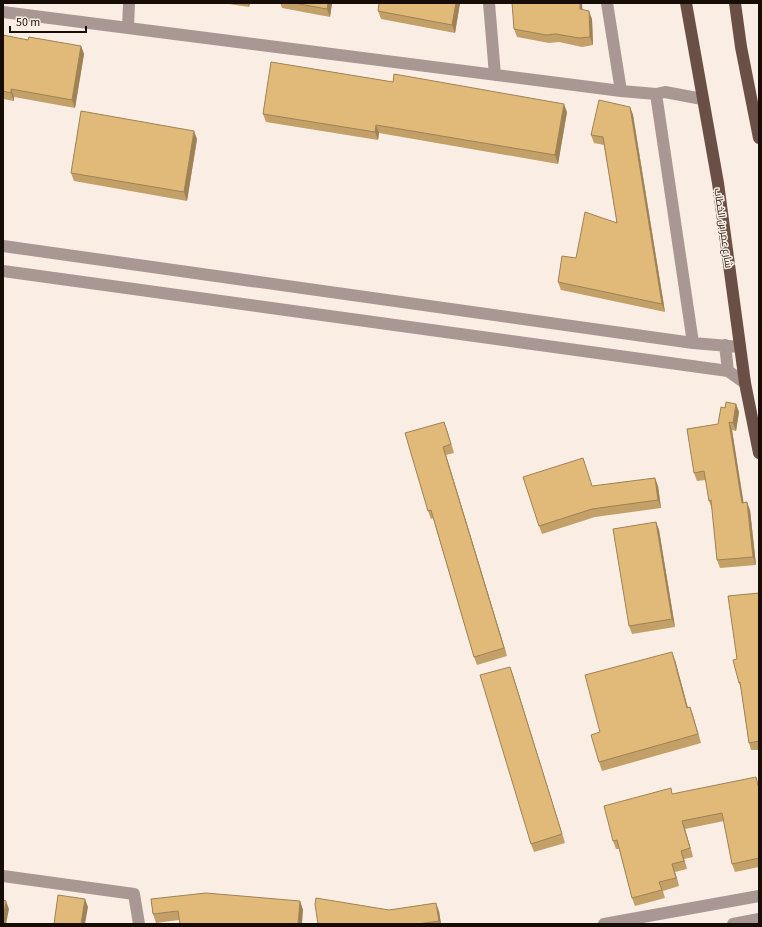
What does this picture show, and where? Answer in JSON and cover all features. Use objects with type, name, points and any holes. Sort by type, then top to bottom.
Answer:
[{"type":"main road","name":"شارع عمر بن الخطاب","points":[[686,3],[718,183],[745,383],[754,405],[759,453]]},
{"type":"main road","points":[[735,3],[741,48],[759,138]]},
{"type":"street","points":[[128,28],[130,3]]},
{"type":"street","points":[[489,3],[495,75]]},
{"type":"street","points":[[607,3],[621,91]]},
{"type":"street","points":[[3,12],[621,91],[656,94],[666,92],[702,99]]},
{"type":"street","points":[[656,94],[693,343]]},
{"type":"street","points":[[3,246],[693,343],[740,347]]},
{"type":"street","points":[[3,271],[728,370],[745,383]]},
{"type":"street","points":[[725,345],[728,370]]},
{"type":"street","points":[[3,876],[134,894],[139,924]]},
{"type":"street","points":[[604,924],[759,896]]},
{"type":"street","points":[[733,924],[759,919]]},
{"type":"building","points":[[294,3],[328,3],[327,9]]},
{"type":"building","points":[[379,3],[456,3],[452,25],[378,11]]},
{"type":"building","points":[[512,3],[580,3],[580,9],[589,11],[590,37],[579,38],[556,34],[546,35],[514,29]]},
{"type":"building","points":[[3,35],[28,40],[29,37],[81,46],[72,100],[11,89],[11,93],[3,91]]},
{"type":"building","points":[[271,62],[393,82],[394,74],[564,104],[555,155],[376,125],[375,132],[263,114]]},
{"type":"building","points":[[599,100],[630,107],[662,304],[558,282],[562,256],[576,258],[585,212],[617,223],[603,137],[591,135]]},
{"type":"building","points":[[81,111],[194,131],[184,192],[71,173]]},
{"type":"building","points":[[726,402],[736,404],[733,423],[729,422],[742,503],[747,502],[753,557],[717,560],[711,500],[709,501],[704,471],[694,473],[687,429],[718,424],[721,407],[725,408]]},
{"type":"building","points":[[444,422],[451,444],[443,447],[504,648],[474,657],[431,510],[428,511],[405,433]]},
{"type":"building","points":[[583,458],[592,486],[655,478],[658,500],[592,509],[539,526],[523,477]]},
{"type":"building","points":[[656,522],[672,619],[629,626],[613,529]]},
{"type":"building","points":[[759,593],[759,741],[749,743],[740,682],[739,683],[733,660],[737,659],[728,596]]},
{"type":"building","points":[[672,652],[687,708],[690,707],[698,734],[599,762],[591,735],[600,732],[585,675]]},
{"type":"building","points":[[510,667],[562,834],[531,844],[480,675]]},
{"type":"building","points":[[756,777],[759,789],[759,858],[732,864],[722,813],[682,821],[690,848],[681,851],[684,861],[672,864],[676,878],[659,882],[662,890],[632,898],[617,840],[613,841],[604,806],[671,788],[672,794]]},
{"type":"building","points":[[206,893],[300,901],[298,924],[180,924],[178,911],[153,914],[151,899]]},
{"type":"building","points":[[58,895],[85,899],[81,924],[54,924]]},
{"type":"building","points":[[316,898],[389,910],[436,903],[439,921],[418,924],[318,924],[315,904]]},
{"type":"building","points":[[3,900],[6,901],[3,919]]}]
